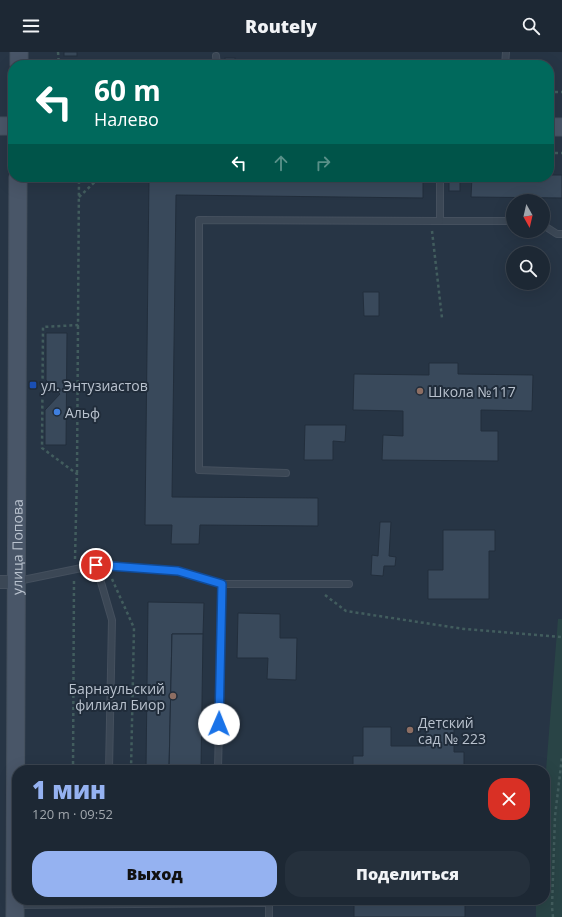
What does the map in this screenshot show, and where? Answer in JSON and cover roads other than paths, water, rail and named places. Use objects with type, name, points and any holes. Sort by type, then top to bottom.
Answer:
[{"type":"main road","name":"улица Попова","points":[[14,765],[8,582],[18,182]]},
{"type":"lane","points":[[440,182],[440,221]]},
{"type":"lane","points":[[286,473],[199,470],[199,220],[431,222],[506,221]]},
{"type":"lane","points":[[550,229],[557,234],[562,234]]},
{"type":"lane","points":[[96,565],[112,620],[109,765]]},
{"type":"lane","points":[[8,582],[96,565],[178,571],[222,584],[349,584]]},
{"type":"lane","points":[[218,765],[222,584]]},
{"type":"lane","points":[[15,911],[144,905]]},
{"type":"lane","points":[[269,905],[269,917]]},
{"type":"place","name":"ул. Энтузиастов","points":[[33,385]]},
{"type":"place","name":"Школа №117","points":[[420,391]]},
{"type":"place","name":"Альф","points":[[57,412]]},
{"type":"place","name":"Барнаульский филиал Биор","points":[[173,696]]},
{"type":"place","name":"Детский сад № 223","points":[[410,730]]}]
